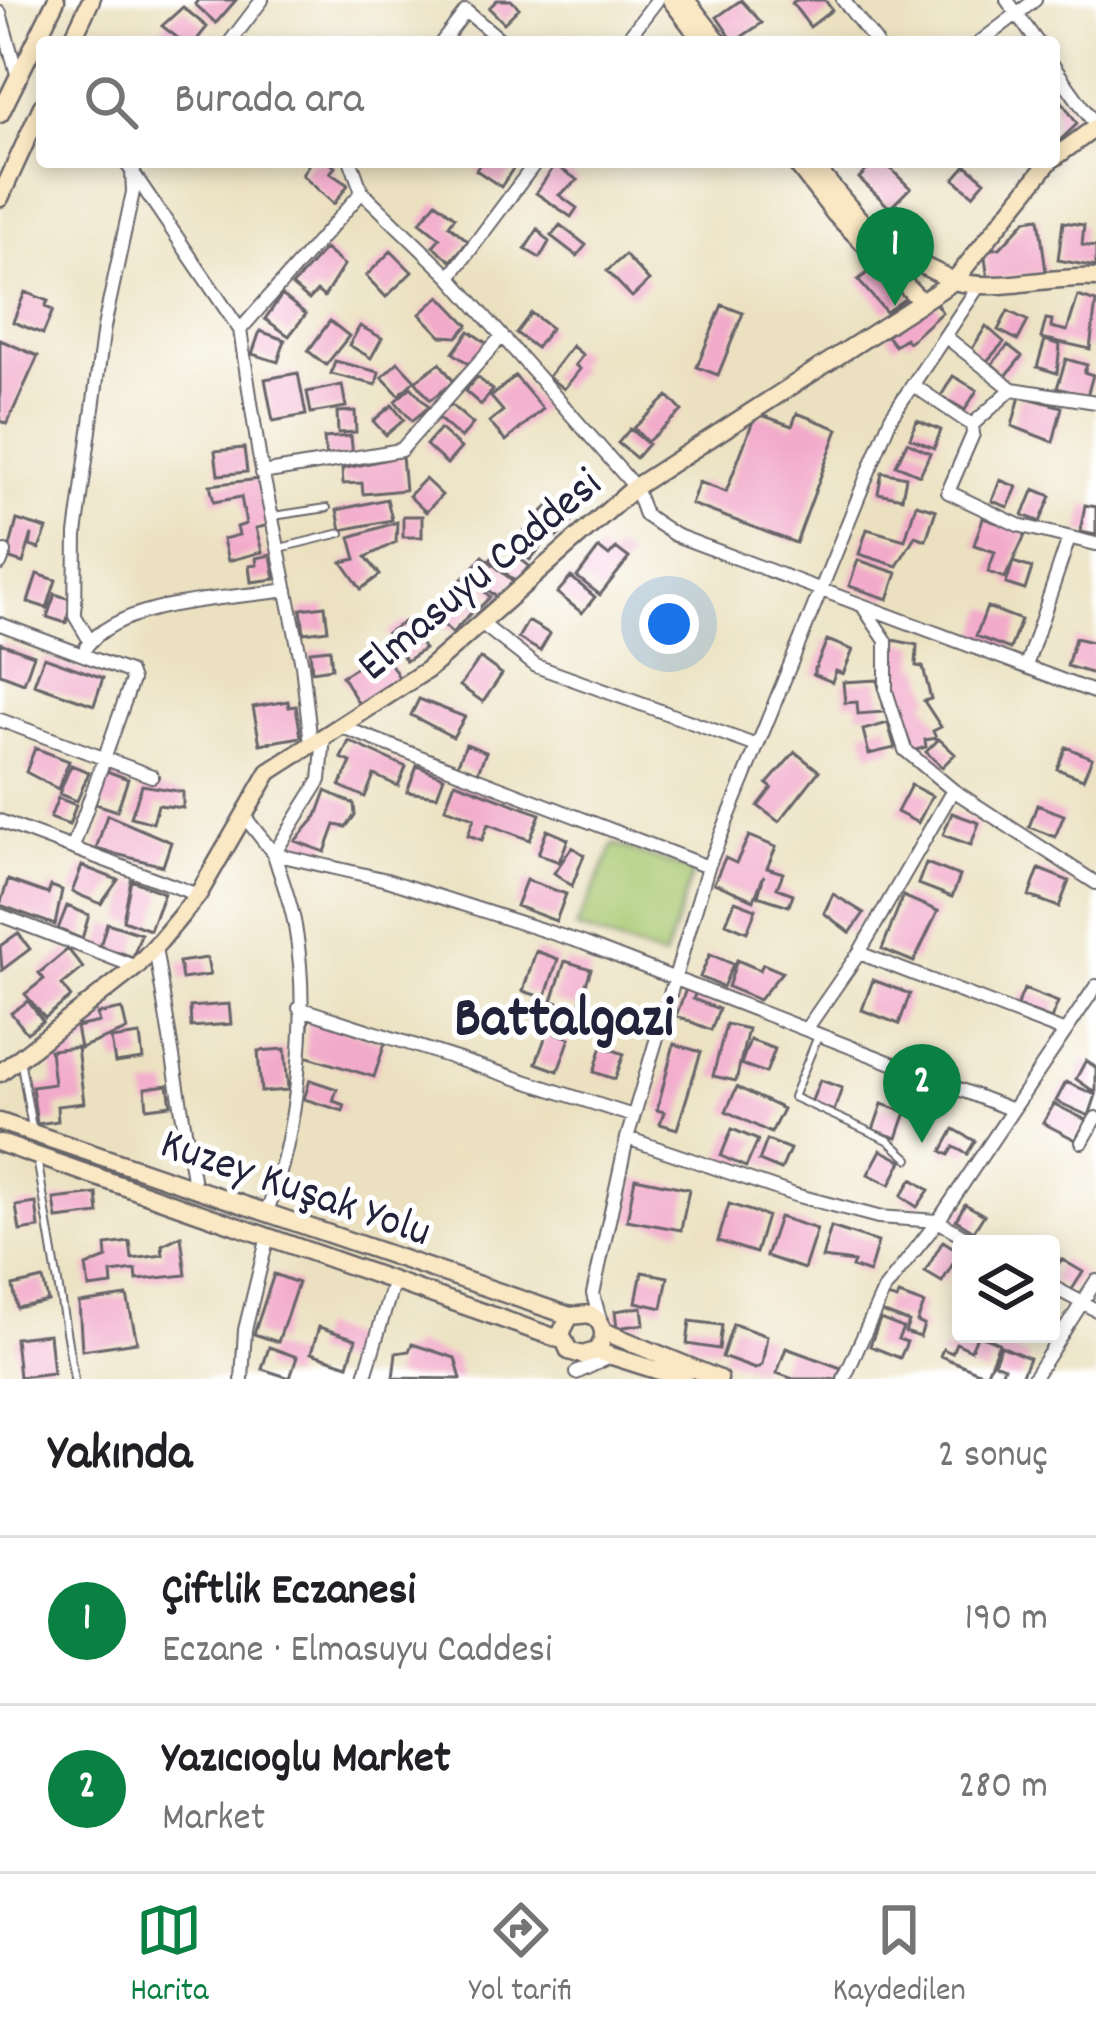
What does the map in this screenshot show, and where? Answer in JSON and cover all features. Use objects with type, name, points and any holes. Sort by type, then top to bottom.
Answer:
[{"type":"street","points":[[0,115],[9,81],[56,0]]},
{"type":"street","points":[[74,36],[91,0]]},
{"type":"street","points":[[235,36],[262,0]]},
{"type":"street","points":[[454,0],[495,36]]},
{"type":"street","points":[[630,36],[657,0]]},
{"type":"street","points":[[671,0],[698,36]]},
{"type":"street","points":[[686,0],[714,36]]},
{"type":"street","points":[[843,0],[870,36]]},
{"type":"street","points":[[1007,0],[1032,36]]},
{"type":"street","points":[[988,36],[1035,0]]},
{"type":"street","points":[[447,36],[466,11]]},
{"type":"street","points":[[0,13],[9,81]]},
{"type":"street","points":[[1060,75],[1096,126]]},
{"type":"street","points":[[0,198],[36,119]]},
{"type":"street","name":"Elmasuyu Caddesi","points":[[1060,154],[1096,126]]},
{"type":"street","points":[[86,647],[75,616],[76,534],[85,445],[134,192],[132,168]]},
{"type":"street","points":[[134,168],[240,330],[262,473],[317,741],[320,780],[274,854]]},
{"type":"street","points":[[353,168],[362,191],[450,277],[635,487],[645,515],[656,525],[1096,693]]},
{"type":"street","points":[[450,277],[532,168]]},
{"type":"street","points":[[799,168],[835,214],[922,302]]},
{"type":"street","points":[[821,168],[881,245],[955,281],[978,287],[1052,277],[1096,278]]},
{"type":"street","name":"Elmasuyu Caddesi","points":[[0,1073],[155,947],[198,895],[269,772],[427,670],[635,487],[955,281],[1046,168]]},
{"type":"street","points":[[240,330],[362,191]]},
{"type":"street","points":[[605,1353],[593,1294],[627,1138],[708,867],[891,417],[978,287]]},
{"type":"street","points":[[262,473],[401,450],[502,336]]},
{"type":"street","points":[[946,337],[1012,389],[1096,402]]},
{"type":"street","points":[[913,386],[972,425],[974,434],[948,492],[1018,525],[1096,544]]},
{"type":"street","points":[[972,425],[1012,389]]},
{"type":"street","points":[[1026,666],[1070,538]]},
{"type":"street","points":[[86,647],[136,613],[287,590]]},
{"type":"street","points":[[863,607],[886,641],[886,691],[905,750],[953,790],[1096,883]]},
{"type":"street","points":[[0,624],[86,647],[129,672],[132,680],[73,847]]},
{"type":"street","points":[[482,624],[536,666],[757,746]]},
{"type":"street","points":[[0,720],[152,776]]},
{"type":"street","points":[[342,727],[708,867]]},
{"type":"street","points":[[813,1030],[953,790]]},
{"type":"street","points":[[244,816],[274,854],[295,927],[299,1008],[292,1114],[283,1171],[268,1211]]},
{"type":"street","points":[[0,821],[198,895]]},
{"type":"street","points":[[274,854],[387,880],[674,977],[1010,1109]]},
{"type":"street","points":[[0,930],[6,917],[136,967]]},
{"type":"street","points":[[155,947],[194,1185]]},
{"type":"street","points":[[859,953],[1063,1031]]},
{"type":"street","points":[[846,1378],[884,1290],[938,1222],[1096,986]]},
{"type":"street","points":[[299,1008],[633,1116]]},
{"type":"street","points":[[1082,1142],[1096,1118]]},
{"type":"street","name":"Kuzey Kuşak Yolu","points":[[0,1122],[573,1315]]},
{"type":"street","points":[[627,1138],[796,1196],[878,1217],[938,1222],[961,1235]]},
{"type":"street","name":"Kuzey Kuşak Yolu","points":[[0,1143],[563,1343]]},
{"type":"street","points":[[242,1379],[244,1330],[268,1236]]},
{"type":"street","points":[[364,1379],[394,1280]]},
{"type":"street","points":[[1033,1379],[1096,1281]]},
{"type":"street","points":[[1060,1291],[1096,1310]]},
{"type":"street","points":[[593,1294],[573,1315],[563,1343],[575,1376],[605,1353]]},
{"type":"street","points":[[573,1315],[590,1314],[602,1327],[719,1379]]},
{"type":"street","points":[[563,1343],[582,1355],[605,1353],[684,1379]]},
{"type":"lane","points":[[273,516],[327,508]]},
{"type":"lane","points":[[280,548],[341,533]]},
{"type":"lane","points":[[813,1030],[793,1097],[888,1140],[909,1159]]},
{"type":"lane","points":[[20,1058],[33,1131]]},
{"type":"lane","points":[[37,1154],[74,1379]]},
{"type":"green space","points":[[614,844],[693,872],[664,958],[576,928]]},
{"type":"building","points":[[198,0],[236,0],[216,23],[195,4]]},
{"type":"building","points":[[497,0],[511,0],[519,8],[504,23],[489,8]]},
{"type":"building","points":[[741,0],[762,23],[743,36],[730,36],[717,17]]},
{"type":"building","points":[[825,0],[832,10],[810,27],[792,3]]},
{"type":"building","points":[[183,7],[207,27],[200,36],[175,36],[162,26]]},
{"type":"building","points":[[1060,98],[1077,124],[1060,140]]},
{"type":"building","points":[[306,168],[334,168],[330,173],[348,185],[334,204],[302,175]]},
{"type":"building","points":[[477,168],[513,168],[501,187]]},
{"type":"building","points":[[553,168],[578,180],[559,195],[577,208],[571,217],[536,193]]},
{"type":"building","points":[[869,168],[890,168],[910,188],[890,208],[859,178]]},
{"type":"building","points":[[970,168],[985,181],[973,195],[954,179]]},
{"type":"building","points":[[436,202],[455,217],[449,225],[468,241],[451,261],[433,246],[440,238],[420,222]]},
{"type":"building","points":[[1039,218],[1046,272],[988,280],[984,250],[1000,248],[1026,220]]},
{"type":"building","points":[[1063,222],[1084,225],[1082,245],[1096,247],[1096,267],[1058,260]]},
{"type":"building","points":[[560,225],[586,245],[577,256],[551,236]]},
{"type":"building","points":[[538,229],[549,242],[540,258],[525,249]]},
{"type":"building","points":[[325,249],[344,265],[324,297],[317,291],[309,300],[292,286]]},
{"type":"building","points":[[391,251],[412,272],[386,297],[366,276]]},
{"type":"building","points":[[625,255],[649,281],[632,297],[607,271]]},
{"type":"building","points":[[880,263],[909,296],[886,312],[858,280]]},
{"type":"building","points":[[25,292],[48,301],[45,307],[53,310],[43,334],[13,322]]},
{"type":"building","points":[[282,295],[306,314],[289,336],[265,319]]},
{"type":"building","points":[[440,296],[468,325],[457,337],[441,336],[420,314]]},
{"type":"building","points":[[1078,296],[1096,302],[1090,349],[1041,338],[1046,319],[1052,320],[1051,327],[1067,331]]},
{"type":"building","points":[[934,301],[942,312],[909,342],[905,338],[895,346],[887,336]]},
{"type":"building","points":[[722,305],[743,313],[718,375],[697,367]]},
{"type":"building","points":[[1008,311],[1028,321],[1018,340],[998,330]]},
{"type":"building","points":[[531,313],[551,328],[536,348],[516,333]]},
{"type":"building","points":[[330,321],[349,336],[326,365],[308,351]]},
{"type":"building","points":[[360,326],[382,338],[371,358],[349,345]]},
{"type":"building","points":[[986,326],[1004,342],[986,362],[972,349]]},
{"type":"building","points":[[260,331],[285,340],[278,362],[252,354]]},
{"type":"building","points":[[469,331],[489,345],[469,364],[453,353]]},
{"type":"building","points":[[0,340],[38,356],[7,424],[0,421]]},
{"type":"building","points":[[1045,340],[1060,345],[1057,373],[1037,367]]},
{"type":"building","points":[[1008,345],[1022,356],[1006,376],[992,364]]},
{"type":"building","points":[[572,346],[583,355],[575,365],[580,369],[564,389],[548,377]]},
{"type":"building","points":[[1066,359],[1087,365],[1084,372],[1093,375],[1087,396],[1057,388]]},
{"type":"building","points":[[335,361],[379,372],[376,385],[331,374]]},
{"type":"building","points":[[398,362],[415,380],[399,395],[382,377]]},
{"type":"building","points":[[440,363],[454,382],[430,400],[415,381]]},
{"type":"building","points":[[298,373],[306,415],[273,421],[265,379]]},
{"type":"building","points":[[515,376],[543,409],[506,441],[489,422],[503,411],[491,397]]},
{"type":"building","points":[[953,376],[977,390],[965,410],[941,396]]},
{"type":"building","points":[[477,377],[493,390],[481,405],[465,391]]},
{"type":"building","points":[[342,385],[346,407],[311,413],[307,392]]},
{"type":"building","points":[[411,387],[429,407],[412,421],[395,401]]},
{"type":"building","points":[[668,396],[682,411],[647,442],[634,428]]},
{"type":"building","points":[[1020,396],[1062,407],[1053,442],[1012,426]]},
{"type":"building","points":[[450,404],[473,424],[461,438],[438,418]]},
{"type":"building","points":[[392,405],[404,420],[386,435],[373,421]]},
{"type":"building","points":[[355,411],[356,432],[338,433],[337,412]]},
{"type":"building","points":[[756,413],[792,426],[797,413],[838,429],[796,543],[691,504],[699,482],[726,492]]},
{"type":"building","points":[[917,420],[941,430],[934,448],[910,438]]},
{"type":"building","points":[[440,429],[461,448],[447,464],[426,445]]},
{"type":"building","points":[[630,429],[648,444],[636,458],[618,443]]},
{"type":"building","points":[[351,436],[353,457],[326,459],[324,438]]},
{"type":"building","points":[[907,442],[930,453],[920,475],[896,465]]},
{"type":"building","points":[[244,448],[247,472],[218,475],[215,451]]},
{"type":"building","points":[[402,456],[405,490],[363,494],[362,483],[343,484],[342,469]]},
{"type":"building","points":[[882,472],[906,477],[902,498],[878,493]]},
{"type":"building","points":[[260,479],[269,525],[256,528],[262,552],[228,561],[223,539],[239,535],[237,527],[246,524],[241,497],[214,502],[210,485]]},
{"type":"building","points":[[425,479],[442,495],[426,512],[409,496]]},
{"type":"building","points":[[1000,480],[1017,487],[1008,507],[992,501]]},
{"type":"building","points":[[1034,489],[1051,496],[1040,522],[1023,515]]},
{"type":"building","points":[[387,499],[392,520],[341,530],[337,510]]},
{"type":"building","points":[[552,503],[571,523],[557,537],[537,517]]},
{"type":"building","points":[[916,504],[936,510],[926,540],[915,536],[897,566],[859,554],[867,529],[905,540]]},
{"type":"building","points":[[1085,505],[1096,507],[1096,535],[1080,532]]},
{"type":"building","points":[[403,516],[422,516],[422,537],[403,537]]},
{"type":"building","points":[[983,518],[1026,533],[1005,578],[988,572],[995,552],[974,545]]},
{"type":"building","points":[[17,520],[47,529],[39,549],[30,546],[32,534],[23,563],[7,558]]},
{"type":"building","points":[[397,522],[396,542],[366,557],[380,575],[361,589],[342,562],[356,559],[350,537]]},
{"type":"building","points":[[528,527],[550,536],[530,560],[513,546]]},
{"type":"building","points":[[599,548],[609,556],[616,548],[629,558],[600,595],[577,577]]},
{"type":"building","points":[[495,554],[508,564],[516,555],[529,566],[516,582],[490,560]]},
{"type":"building","points":[[271,555],[275,579],[251,582],[249,566],[257,565],[256,558]]},
{"type":"building","points":[[483,556],[513,581],[499,599],[468,574]]},
{"type":"building","points":[[858,560],[897,573],[888,599],[849,586]]},
{"type":"building","points":[[1013,562],[1032,568],[1025,590],[1006,584]]},
{"type":"building","points":[[37,574],[56,580],[47,608],[28,602]]},
{"type":"building","points":[[467,574],[490,597],[475,612],[452,589]]},
{"type":"building","points":[[571,577],[595,597],[582,613],[557,593]]},
{"type":"building","points":[[449,591],[472,612],[452,633],[430,612]]},
{"type":"building","points":[[55,594],[73,600],[66,623],[47,617]]},
{"type":"building","points":[[325,606],[328,630],[304,633],[301,609]]},
{"type":"building","points":[[987,607],[1021,620],[1010,649],[976,636]]},
{"type":"building","points":[[405,621],[424,649],[406,661],[387,633]]},
{"type":"building","points":[[528,621],[550,634],[540,651],[518,638]]},
{"type":"building","points":[[1075,638],[1096,643],[1094,674],[1067,666]]},
{"type":"building","points":[[827,640],[853,650],[843,674],[836,671],[832,682],[813,674]]},
{"type":"building","points":[[893,640],[917,645],[916,666],[923,667],[931,699],[924,701],[941,727],[933,731],[936,738],[925,740],[926,747],[913,751],[890,692]]},
{"type":"building","points":[[0,643],[34,655],[24,683],[0,674]]},
{"type":"building","points":[[330,649],[332,668],[312,671],[310,651]]},
{"type":"building","points":[[383,651],[400,679],[359,704],[342,676]]},
{"type":"building","points":[[44,657],[103,678],[94,705],[34,684]]},
{"type":"building","points":[[480,658],[502,674],[483,702],[460,686]]},
{"type":"building","points":[[877,680],[885,712],[858,714],[857,702],[845,703],[843,682]]},
{"type":"building","points":[[419,699],[465,717],[453,737],[411,715]]},
{"type":"building","points":[[288,701],[289,707],[296,706],[301,737],[260,744],[253,707]]},
{"type":"building","points":[[888,723],[895,748],[869,754],[863,730]]},
{"type":"building","points":[[939,739],[955,754],[942,767],[926,752]]},
{"type":"building","points":[[349,741],[406,767],[398,786],[374,775],[365,797],[340,786],[351,762],[341,758]]},
{"type":"building","points":[[466,744],[486,752],[477,774],[457,766]]},
{"type":"building","points":[[1066,747],[1092,758],[1083,779],[1057,769]]},
{"type":"building","points":[[35,748],[69,761],[58,789],[26,772]]},
{"type":"building","points":[[795,752],[819,771],[779,822],[758,806],[772,788],[767,784]]},
{"type":"building","points":[[71,765],[89,772],[77,801],[59,794]]},
{"type":"building","points":[[417,766],[444,777],[437,796],[407,792]]},
{"type":"building","points":[[104,770],[128,779],[117,811],[93,803]]},
{"type":"building","points":[[455,782],[540,814],[530,840],[488,824],[482,840],[468,835],[474,818],[445,808]]},
{"type":"building","points":[[142,785],[183,792],[183,808],[158,805],[153,823],[131,817]]},
{"type":"building","points":[[911,785],[932,796],[918,823],[897,812]]},
{"type":"building","points":[[326,791],[354,804],[355,815],[346,827],[335,825],[325,852],[295,841],[317,816]]},
{"type":"building","points":[[58,798],[76,805],[69,825],[50,818]]},
{"type":"building","points":[[1037,805],[1064,815],[1055,837],[1029,827]]},
{"type":"building","points":[[952,813],[979,823],[971,845],[943,835]]},
{"type":"building","points":[[107,815],[171,842],[163,866],[96,849]]},
{"type":"building","points":[[547,830],[568,839],[559,862],[538,854]]},
{"type":"building","points":[[749,836],[776,847],[767,868],[783,873],[777,888],[793,894],[789,906],[758,896],[764,875],[754,900],[714,883],[725,858],[736,863]]},
{"type":"building","points":[[572,847],[584,855],[572,886],[554,873]]},
{"type":"building","points":[[926,863],[960,876],[952,897],[918,884]]},
{"type":"building","points":[[82,866],[118,880],[101,904],[72,892]]},
{"type":"building","points":[[1039,869],[1069,881],[1059,907],[1029,896]]},
{"type":"building","points":[[8,880],[48,894],[51,886],[62,890],[55,925],[0,905]]},
{"type":"building","points":[[131,880],[164,893],[150,930],[123,920]]},
{"type":"building","points":[[526,880],[566,894],[556,921],[516,906]]},
{"type":"building","points":[[833,894],[864,913],[850,933],[824,913]]},
{"type":"building","points":[[903,896],[938,911],[914,962],[882,949]]},
{"type":"building","points":[[735,901],[756,909],[747,932],[726,923]]},
{"type":"building","points":[[67,906],[89,915],[82,939],[58,929]]},
{"type":"building","points":[[107,923],[141,934],[133,957],[100,946]]},
{"type":"building","points":[[18,933],[30,949],[2,970],[0,946]]},
{"type":"building","points":[[68,949],[83,968],[62,985],[71,997],[45,1018],[25,994],[44,979],[39,973]]},
{"type":"building","points":[[536,951],[558,959],[545,998],[523,991]]},
{"type":"building","points":[[710,954],[733,964],[723,987],[700,977]]},
{"type":"building","points":[[207,958],[210,975],[182,979],[179,962]]},
{"type":"building","points":[[737,960],[760,970],[763,964],[782,972],[759,1000],[728,987]]},
{"type":"building","points":[[565,961],[591,969],[578,1009],[552,1001]]},
{"type":"building","points":[[873,980],[910,994],[899,1024],[862,1010]]},
{"type":"building","points":[[686,989],[696,992],[693,999],[719,1009],[711,1030],[676,1016]]},
{"type":"building","points":[[1024,989],[1058,1002],[1051,1019],[1017,1006]]},
{"type":"building","points":[[28,1001],[43,1021],[27,1033],[11,1013]]},
{"type":"building","points":[[229,1004],[231,1024],[191,1027],[190,1007]]},
{"type":"building","points":[[122,1009],[127,1030],[80,1048],[76,1027],[99,1022],[97,1014]]},
{"type":"building","points":[[309,1018],[385,1043],[374,1077],[305,1056]]},
{"type":"building","points":[[726,1024],[748,1029],[736,1081],[713,1076]]},
{"type":"building","points":[[548,1030],[570,1038],[558,1071],[536,1063]]},
{"type":"building","points":[[140,1035],[143,1059],[115,1063],[111,1039]]},
{"type":"building","points":[[750,1040],[775,1049],[766,1073],[741,1064]]},
{"type":"building","points":[[674,1044],[701,1052],[677,1129],[660,1124],[664,1112],[657,1110]]},
{"type":"building","points":[[602,1046],[624,1054],[615,1079],[594,1072]]},
{"type":"building","points":[[77,1047],[84,1103],[57,1106],[58,1121],[37,1124],[32,1087],[54,1084],[50,1050]]},
{"type":"building","points":[[285,1049],[288,1090],[261,1092],[258,1051]]},
{"type":"building","points":[[1086,1060],[1096,1068],[1096,1093],[1076,1079]]},
{"type":"building","points":[[310,1080],[337,1089],[333,1101],[345,1105],[343,1111],[304,1099]]},
{"type":"building","points":[[820,1080],[842,1088],[834,1111],[811,1103]]},
{"type":"building","points":[[1066,1082],[1096,1095],[1089,1116],[1056,1101]]},
{"type":"building","points":[[168,1085],[171,1105],[147,1108],[145,1088]]},
{"type":"building","points":[[737,1087],[783,1109],[771,1133],[726,1111]]},
{"type":"building","points":[[882,1104],[906,1112],[897,1138],[873,1130]]},
{"type":"building","points":[[1054,1104],[1086,1120],[1076,1140],[1043,1123]]},
{"type":"building","points":[[732,1129],[758,1140],[746,1167],[721,1156]]},
{"type":"building","points":[[954,1129],[975,1141],[967,1154],[954,1147],[949,1155],[942,1151]]},
{"type":"building","points":[[767,1140],[790,1149],[781,1170],[759,1161]]},
{"type":"building","points":[[881,1150],[902,1161],[890,1185],[868,1174]]},
{"type":"building","points":[[635,1178],[689,1189],[681,1230],[627,1220]]},
{"type":"building","points":[[912,1179],[929,1190],[917,1207],[901,1196]]},
{"type":"building","points":[[97,1194],[99,1214],[57,1219],[54,1199]]},
{"type":"building","points":[[36,1203],[39,1228],[20,1231],[16,1206]]},
{"type":"building","points":[[729,1204],[767,1216],[756,1253],[718,1241]]},
{"type":"building","points":[[965,1204],[984,1215],[974,1231],[956,1220]]},
{"type":"building","points":[[779,1217],[817,1229],[804,1269],[766,1256]]},
{"type":"building","points":[[831,1227],[878,1242],[869,1273],[852,1267],[854,1262],[822,1258]]},
{"type":"building","points":[[181,1236],[186,1275],[137,1280],[136,1270],[111,1273],[112,1285],[89,1288],[86,1266],[107,1258],[106,1245],[130,1242],[132,1259],[163,1255],[162,1245]]},
{"type":"building","points":[[943,1241],[952,1247],[952,1265],[942,1282],[925,1272]]},
{"type":"building","points":[[1060,1261],[1083,1272],[1071,1291],[1060,1284]]},
{"type":"building","points":[[642,1272],[668,1277],[662,1308],[636,1302]]},
{"type":"building","points":[[274,1274],[298,1283],[278,1342],[254,1334]]},
{"type":"building","points":[[43,1279],[48,1301],[17,1308],[13,1286]]},
{"type":"building","points":[[899,1295],[924,1304],[917,1322],[924,1325],[920,1337],[905,1332],[909,1322],[882,1312],[887,1297],[897,1300]]},
{"type":"building","points":[[127,1296],[137,1342],[82,1350],[79,1303]]},
{"type":"building","points":[[642,1307],[644,1324],[617,1328],[615,1311]]},
{"type":"building","points":[[880,1319],[903,1328],[898,1339],[907,1342],[900,1358],[870,1346]]},
{"type":"building","points":[[690,1321],[722,1325],[719,1349],[687,1344]]},
{"type":"building","points":[[733,1324],[767,1336],[762,1365],[755,1369],[722,1357]]},
{"type":"building","points":[[319,1327],[356,1339],[348,1365],[311,1353]]},
{"type":"building","points":[[49,1334],[53,1373],[19,1377],[15,1338]]},
{"type":"building","points":[[956,1343],[971,1350],[974,1343],[999,1343],[986,1375],[940,1356],[943,1349],[952,1353]]},
{"type":"building","points":[[412,1344],[455,1358],[461,1379],[393,1378],[396,1353],[409,1351]]},
{"type":"building","points":[[1001,1346],[1029,1358],[1020,1379],[999,1379],[1004,1367],[994,1363]]},
{"type":"building","points":[[269,1347],[297,1357],[290,1378],[262,1369]]},
{"type":"building","points":[[786,1348],[841,1368],[837,1379],[793,1379],[777,1373]]},
{"type":"place","name":"Çiftlik Eczanesi","points":[[895,306]]},
{"type":"place","name":"Yazıcıoglu Market","points":[[922,1143]]},
{"type":"district","name":"Battalgazi","points":[[564,1014]]}]
